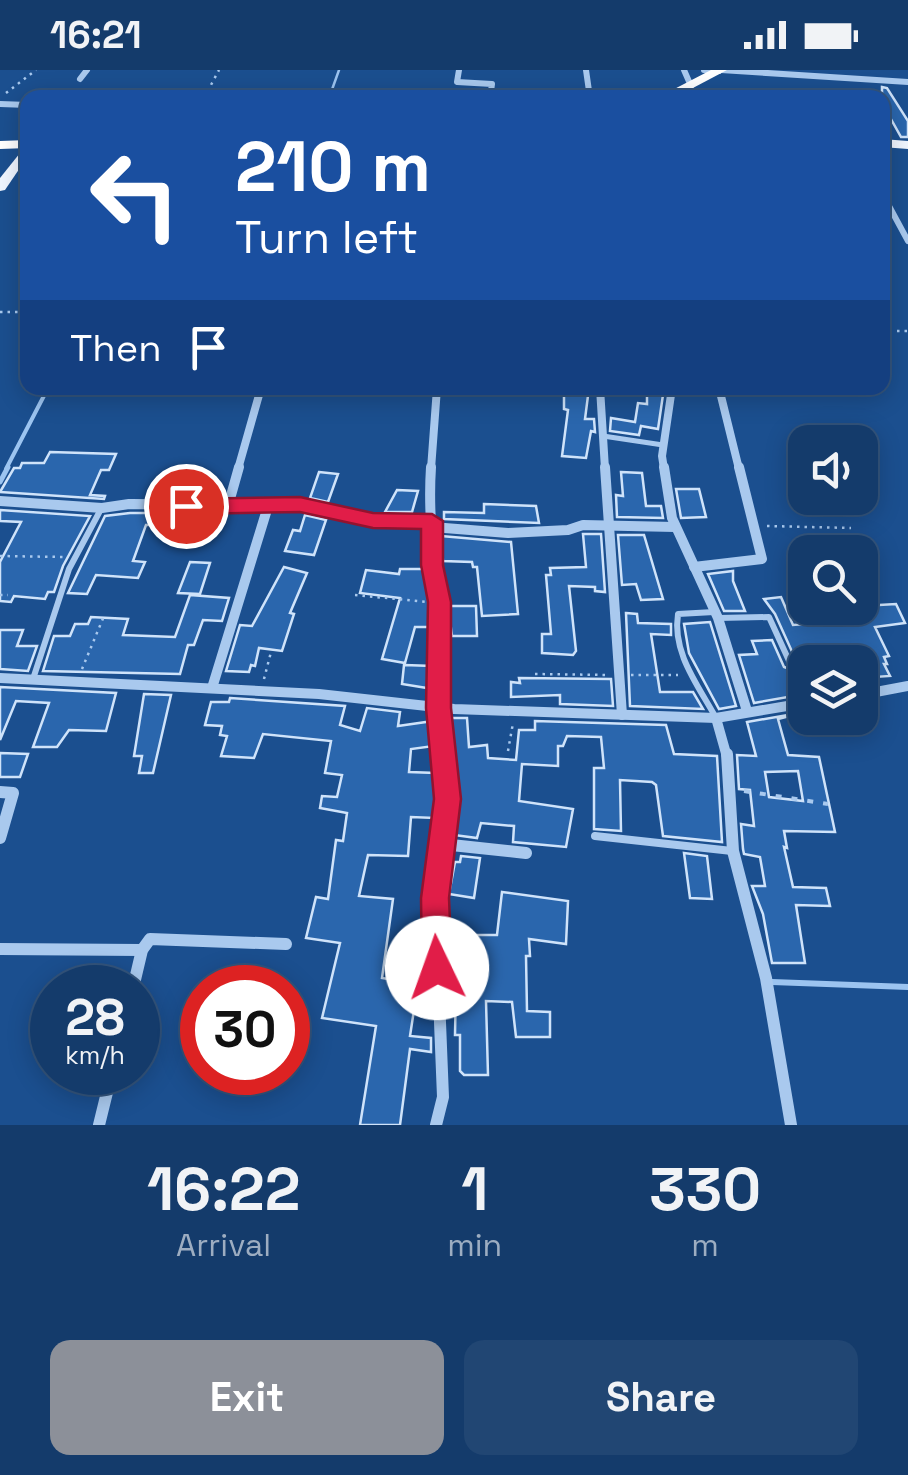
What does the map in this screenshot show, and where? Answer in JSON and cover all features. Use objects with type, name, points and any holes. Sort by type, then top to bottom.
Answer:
[{"type":"highway","points":[[682,90],[720,70]]},
{"type":"main road","points":[[0,186],[20,157]]},
{"type":"street","points":[[80,79],[87,70]]},
{"type":"street","points":[[459,70],[457,82],[492,84],[491,90]]},
{"type":"street","points":[[684,70],[691,86]]},
{"type":"street","points":[[704,70],[908,82]]},
{"type":"street","points":[[890,208],[908,241]]},
{"type":"street","points":[[228,506],[258,395]]},
{"type":"street","points":[[436,1125],[443,1097],[443,1036],[434,933],[448,799],[438,708],[440,602],[432,565],[430,488],[437,395]]},
{"type":"street","points":[[600,395],[622,715]]},
{"type":"street","points":[[671,395],[662,445],[664,482],[675,527],[716,615],[746,711]]},
{"type":"street","points":[[694,567],[762,559],[721,395]]},
{"type":"street","points":[[0,501],[102,508],[129,504],[269,503],[300,505],[373,520],[538,533],[583,524],[675,527]]},
{"type":"street","points":[[212,688],[228,626],[260,546],[269,503]]},
{"type":"street","points":[[0,678],[262,690],[438,708],[622,715],[716,718],[788,705]]},
{"type":"street","points":[[878,692],[908,686]]},
{"type":"street","points":[[716,718],[726,746],[732,790],[733,851],[766,978],[791,1125]]},
{"type":"street","points":[[0,792],[14,793],[0,838]]},
{"type":"street","points":[[442,844],[526,853]]},
{"type":"street","points":[[138,965],[150,940],[286,944]]},
{"type":"street","points":[[0,949],[142,950]]},
{"type":"street","points":[[99,1125],[106,1095]]},
{"type":"lane","points":[[603,436],[662,445]]},
{"type":"lane","points":[[33,678],[88,527],[102,508]]},
{"type":"lane","points":[[716,718],[676,636],[678,614],[769,616],[788,659]]},
{"type":"lane","points":[[595,836],[733,851]]},
{"type":"path","points":[[0,101],[36,70]]},
{"type":"path","points":[[755,526],[851,528]]},
{"type":"path","points":[[0,556],[76,557]]},
{"type":"path","points":[[356,594],[440,602]]},
{"type":"path","points":[[0,595],[8,595]]},
{"type":"path","points":[[77,679],[104,616]]},
{"type":"path","points":[[262,690],[271,652]]},
{"type":"path","points":[[259,662],[268,662]]},
{"type":"path","points":[[535,674],[695,675]]},
{"type":"path","points":[[508,751],[515,711]]},
{"type":"path","points":[[732,790],[828,804]]},
{"type":"building","points":[[890,93],[908,121],[908,137],[901,137],[890,117]]},
{"type":"building","points":[[564,395],[588,395],[585,419],[594,419],[595,432],[591,431],[586,458],[562,456],[568,410],[564,409]]},
{"type":"building","points":[[647,395],[663,395],[658,429],[641,426],[639,435],[610,431],[611,418],[635,422],[638,403],[647,404]]},
{"type":"building","points":[[50,452],[116,454],[109,470],[101,470],[90,495],[105,496],[104,499],[0,492],[14,468],[20,468],[22,463],[44,463]]},
{"type":"building","points":[[319,472],[338,474],[328,502],[310,498]]},
{"type":"building","points":[[621,472],[642,473],[646,506],[661,506],[663,518],[617,517],[616,495],[623,496]]},
{"type":"building","points":[[676,489],[699,489],[706,517],[681,518]]},
{"type":"building","points":[[397,490],[418,491],[412,512],[385,512]]},
{"type":"building","points":[[484,504],[536,506],[539,523],[444,519],[444,512],[484,513]]},
{"type":"building","points":[[0,510],[90,516],[54,592],[48,592],[45,599],[14,596],[11,602],[0,601],[0,562],[21,522],[0,521]]},
{"type":"building","points":[[164,513],[159,525],[146,525],[133,561],[145,562],[138,578],[96,575],[87,594],[68,593],[105,516]]},
{"type":"building","points":[[305,515],[326,520],[314,555],[285,551],[293,530],[300,531]]},
{"type":"building","points":[[583,534],[601,534],[605,592],[595,591],[595,587],[569,586],[576,651],[573,655],[542,653],[542,634],[551,634],[546,575],[551,575],[550,568],[586,567]]},
{"type":"building","points":[[618,535],[644,535],[663,599],[641,600],[636,584],[622,585]]},
{"type":"building","points":[[441,536],[511,542],[518,614],[482,616],[477,567],[472,562],[443,561]]},
{"type":"building","points":[[190,562],[210,563],[200,594],[178,593]]},
{"type":"building","points":[[284,567],[307,573],[290,613],[294,614],[282,651],[259,648],[255,666],[251,665],[249,672],[226,671],[240,625],[252,626]]},
{"type":"building","points":[[400,569],[426,569],[432,620],[432,627],[415,627],[405,663],[382,659],[400,598],[360,593],[366,570],[399,574]]},
{"type":"building","points":[[733,571],[745,611],[724,611],[708,574]]},
{"type":"building","points":[[190,595],[229,598],[222,621],[203,620],[194,645],[188,645],[180,674],[43,671],[54,636],[70,636],[75,624],[88,624],[91,617],[128,619],[123,635],[175,637]]},
{"type":"building","points":[[781,597],[788,625],[878,625],[878,605],[896,604],[905,623],[875,627],[889,656],[884,657],[884,664],[890,676],[878,677],[878,645],[789,645],[764,599]]},
{"type":"building","points":[[448,606],[476,606],[477,636],[452,636]]},
{"type":"building","points":[[626,613],[637,614],[638,623],[671,624],[671,635],[651,634],[660,692],[693,692],[703,709],[630,706]]},
{"type":"building","points":[[710,622],[736,706],[719,709],[689,653],[684,624]]},
{"type":"building","points":[[0,630],[23,630],[17,646],[37,646],[28,671],[0,669]]},
{"type":"building","points":[[772,640],[788,668],[788,697],[754,703],[739,655],[757,654],[752,641]]},
{"type":"building","points":[[404,665],[433,666],[433,689],[402,684]]},
{"type":"building","points":[[519,678],[611,679],[613,706],[560,704],[560,695],[511,697],[511,682],[520,683]]},
{"type":"building","points":[[0,687],[116,693],[106,731],[69,730],[57,747],[33,747],[49,703],[16,701],[0,740]]},
{"type":"building","points":[[144,694],[171,695],[153,773],[139,773],[142,756],[134,756]]},
{"type":"building","points":[[230,698],[345,706],[340,725],[360,731],[367,708],[400,712],[398,726],[433,721],[434,746],[411,749],[409,772],[436,773],[435,818],[411,817],[408,856],[368,855],[359,896],[393,899],[382,978],[418,984],[410,1036],[431,1038],[431,1052],[410,1049],[400,1125],[360,1125],[376,1026],[322,1018],[340,943],[306,938],[316,897],[328,899],[336,840],[343,841],[347,813],[320,808],[322,796],[337,797],[342,775],[325,773],[331,741],[263,734],[254,758],[221,756],[227,736],[220,735],[222,726],[205,725],[211,702],[229,702]]},
{"type":"building","points":[[788,715],[778,719],[788,755],[819,757],[835,832],[784,831],[793,887],[826,888],[830,906],[796,905],[805,963],[772,963],[763,914],[752,886],[765,886],[760,857],[744,854],[741,824],[754,826],[750,790],[739,789],[737,755],[756,756],[747,722]],"holes":[[[798,771],[803,801],[769,797],[765,772]]]},
{"type":"building","points":[[451,718],[467,718],[469,747],[487,745],[488,758],[516,760],[519,730],[535,730],[535,721],[666,725],[674,754],[717,756],[722,842],[663,836],[656,785],[652,782],[620,780],[621,831],[594,829],[594,768],[604,768],[601,737],[567,736],[563,746],[558,746],[558,766],[522,764],[519,801],[573,809],[566,847],[513,842],[514,826],[481,823],[477,838],[454,835],[458,799]]},
{"type":"building","points":[[0,753],[28,754],[20,777],[0,777]]},
{"type":"building","points":[[684,853],[707,856],[712,899],[690,898]]},
{"type":"building","points":[[461,856],[480,858],[474,898],[449,894],[455,862],[460,862]]},
{"type":"building","points":[[502,892],[568,901],[566,944],[529,939],[530,956],[526,956],[527,1011],[550,1012],[550,1037],[516,1037],[512,1002],[486,1001],[488,1075],[464,1075],[460,1071],[460,1035],[455,1035],[456,983],[449,982],[448,935],[497,935]]},
{"type":"waterway","points":[[332,90],[339,70]]},
{"type":"waterway","points":[[6,469],[44,395]]},
{"type":"waterway","points":[[0,482],[8,467]]},
{"type":"waterway","points":[[772,982],[908,987]]},
{"type":"route","points":[[186,506],[214,508],[269,503],[300,505],[373,520],[432,521],[432,565],[440,602],[438,708],[448,799],[435,898],[437,968]]}]
